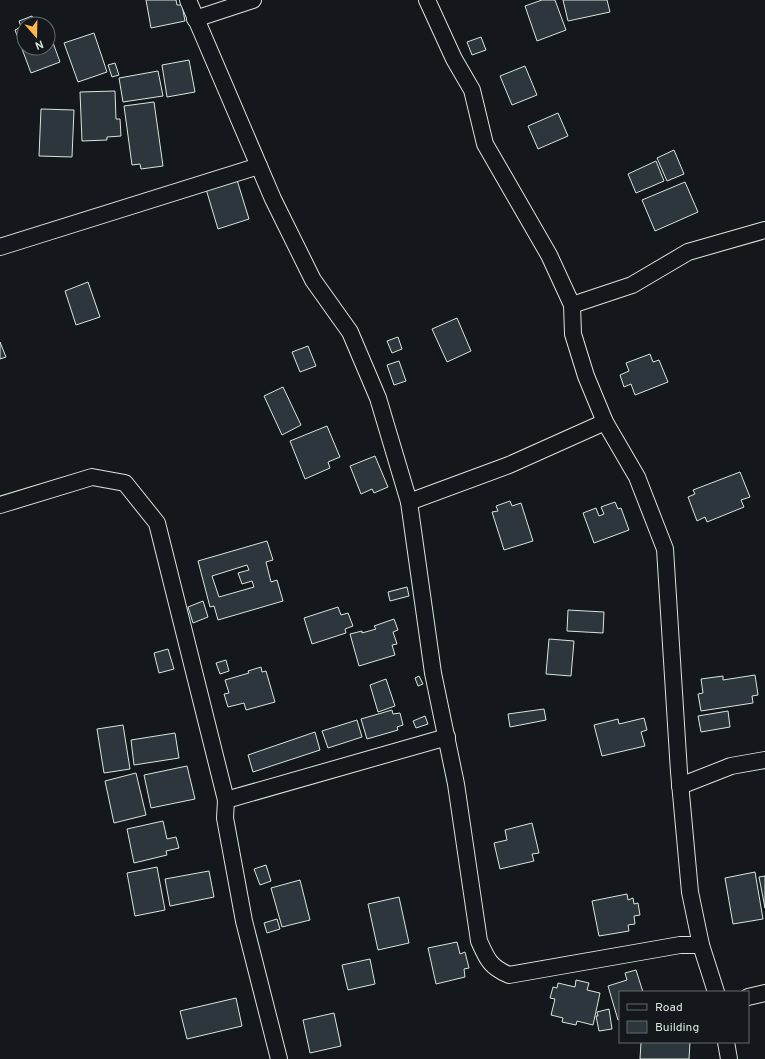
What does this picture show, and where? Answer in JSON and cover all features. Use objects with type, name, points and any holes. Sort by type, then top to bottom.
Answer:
[{"type":"street","points":[[188,0],[273,200],[313,280],[350,332],[378,398],[409,502],[433,673],[456,784],[479,941],[492,966],[508,975],[680,944],[701,945]]},
{"type":"street","points":[[195,19],[253,0]]},
{"type":"street","points":[[427,0],[454,59],[472,90],[485,144],[549,255],[572,305],[575,341],[586,376],[605,422],[637,477],[665,548],[680,786],[690,892],[701,945],[716,991]]},
{"type":"street","points":[[0,247],[259,166]]},
{"type":"street","points":[[572,305],[632,285],[688,252],[765,230]]},
{"type":"street","points":[[409,502],[509,464],[605,422]]},
{"type":"street","points":[[0,505],[92,477],[125,483],[156,523],[226,800],[225,818],[244,921],[279,1059]]},
{"type":"street","points":[[226,800],[447,737]]},
{"type":"street","points":[[680,786],[731,766],[765,760]]},
{"type":"street","points":[[749,997],[765,993]]},
{"type":"street","points":[[726,1043],[728,1059]]},
{"type":"building","points":[[146,0],[176,0],[177,5],[182,5],[185,21],[151,28]]},
{"type":"building","points":[[542,0],[555,0],[566,30],[537,41],[525,6]]},
{"type":"building","points":[[563,0],[607,0],[610,12],[568,21]]},
{"type":"building","points":[[94,33],[107,72],[78,82],[64,43]]},
{"type":"building","points":[[481,37],[486,50],[472,55],[467,42]]},
{"type":"building","points":[[56,51],[60,62],[31,73],[25,56],[56,56]]},
{"type":"building","points":[[189,60],[195,92],[167,97],[162,65]]},
{"type":"building","points":[[115,63],[119,75],[112,77],[108,65]]},
{"type":"building","points":[[525,66],[537,95],[512,105],[500,76]]},
{"type":"building","points":[[158,71],[163,96],[123,102],[119,78]]},
{"type":"building","points":[[115,91],[116,119],[120,119],[121,136],[107,137],[107,140],[82,141],[80,92]]},
{"type":"building","points":[[154,102],[163,166],[141,169],[140,164],[132,165],[124,106]]},
{"type":"building","points":[[41,109],[74,110],[72,157],[39,156]]},
{"type":"building","points":[[558,113],[568,136],[538,149],[528,126]]},
{"type":"building","points":[[674,150],[684,174],[667,181],[657,158]]},
{"type":"building","points":[[656,161],[664,181],[636,193],[628,174]]},
{"type":"building","points":[[237,180],[249,219],[218,229],[206,189]]},
{"type":"building","points":[[685,182],[698,212],[655,231],[642,200]]},
{"type":"building","points":[[88,282],[100,317],[76,325],[65,291]]},
{"type":"building","points":[[457,318],[471,351],[447,362],[432,329]]},
{"type":"building","points":[[398,337],[402,349],[392,353],[387,341]]},
{"type":"building","points":[[0,342],[6,357],[0,359]]},
{"type":"building","points":[[308,346],[316,366],[300,372],[292,352]]},
{"type":"building","points":[[650,354],[653,362],[659,360],[668,382],[635,395],[631,384],[624,387],[620,375],[629,371],[626,363]]},
{"type":"building","points":[[399,361],[406,381],[394,385],[387,365]]},
{"type":"building","points":[[283,387],[301,425],[282,435],[264,396]]},
{"type":"building","points":[[327,426],[340,457],[328,462],[330,468],[305,479],[290,441]]},
{"type":"building","points":[[375,456],[388,487],[374,493],[372,489],[361,494],[350,466]]},
{"type":"building","points":[[740,472],[750,497],[741,500],[744,507],[707,522],[705,517],[697,521],[688,497],[695,494],[693,490]]},
{"type":"building","points":[[510,501],[512,506],[521,503],[533,541],[504,550],[492,512],[498,511],[496,506]]},
{"type":"building","points":[[615,502],[618,509],[621,508],[629,530],[594,543],[583,513],[596,508],[599,516],[604,514],[601,507]]},
{"type":"building","points":[[267,541],[273,560],[266,562],[271,582],[277,580],[283,601],[218,620],[214,606],[210,607],[198,561]],"holes":[[[247,565],[249,570],[238,573],[242,584],[252,581],[254,587],[219,597],[212,576]]]},
{"type":"building","points":[[407,587],[409,596],[390,601],[388,592]]},
{"type":"building","points":[[203,601],[208,617],[193,623],[188,607]]},
{"type":"building","points":[[338,607],[341,615],[348,613],[353,626],[345,629],[346,633],[312,644],[304,618]]},
{"type":"building","points":[[568,610],[604,612],[603,633],[567,631]]},
{"type":"building","points":[[394,619],[398,630],[393,632],[397,644],[392,645],[395,655],[359,666],[350,634],[362,631],[362,633],[376,629],[374,626]]},
{"type":"building","points":[[549,639],[574,641],[571,676],[546,674]]},
{"type":"building","points":[[168,649],[174,669],[159,673],[154,653]]},
{"type":"building","points":[[226,660],[229,671],[220,674],[216,663]]},
{"type":"building","points":[[261,667],[262,672],[266,671],[275,702],[246,710],[244,703],[228,707],[224,694],[229,693],[225,680],[249,673],[248,671]]},
{"type":"building","points":[[755,675],[758,695],[752,696],[753,703],[701,711],[698,694],[703,693],[701,679],[723,676],[723,680]]},
{"type":"building","points":[[419,676],[423,684],[418,686],[415,678]]},
{"type":"building","points":[[386,679],[395,706],[378,712],[370,685]]},
{"type":"building","points":[[544,709],[546,720],[510,727],[508,714]]},
{"type":"building","points":[[392,710],[393,714],[400,713],[403,725],[397,727],[398,730],[367,739],[361,719]]},
{"type":"building","points":[[728,711],[730,727],[701,732],[698,716]]},
{"type":"building","points":[[425,716],[428,724],[416,728],[413,721]]},
{"type":"building","points":[[644,718],[647,730],[641,732],[645,746],[602,756],[594,725],[618,719],[619,724]]},
{"type":"building","points":[[357,720],[362,737],[328,748],[322,731]]},
{"type":"building","points":[[123,725],[130,769],[104,773],[97,729]]},
{"type":"building","points":[[315,732],[320,750],[253,772],[248,755]]},
{"type":"building","points":[[175,733],[179,758],[134,765],[131,740]]},
{"type":"building","points":[[187,766],[195,799],[151,808],[144,775]]},
{"type":"building","points":[[136,773],[146,815],[114,823],[105,781]]},
{"type":"building","points":[[163,821],[167,839],[176,837],[179,848],[166,851],[167,855],[134,863],[127,829]]},
{"type":"building","points":[[532,823],[539,853],[532,854],[534,861],[500,869],[494,843],[507,840],[505,830]]},
{"type":"building","points":[[266,865],[271,881],[260,885],[254,869]]},
{"type":"building","points":[[157,867],[165,910],[135,916],[127,873]]},
{"type":"building","points":[[209,871],[214,897],[170,906],[165,879]]},
{"type":"building","points":[[755,872],[763,919],[733,924],[725,878]]},
{"type":"building","points":[[765,876],[765,908],[759,877]]},
{"type":"building","points":[[300,880],[310,920],[282,927],[271,888]]},
{"type":"building","points":[[627,894],[628,900],[633,898],[634,904],[638,903],[640,915],[634,916],[635,924],[628,925],[629,931],[599,936],[592,901]]},
{"type":"building","points":[[399,897],[409,943],[378,950],[368,904]]},
{"type":"building","points":[[277,919],[280,929],[267,933],[264,923]]},
{"type":"building","points":[[457,942],[460,954],[465,952],[469,968],[464,969],[465,977],[436,984],[428,948]]},
{"type":"building","points":[[370,959],[375,984],[348,990],[342,965]]},
{"type":"building","points":[[636,970],[643,991],[619,991],[618,1020],[608,986],[627,980],[625,973]]},
{"type":"building","points":[[576,980],[589,983],[587,990],[600,993],[593,1025],[577,1021],[576,1025],[562,1022],[563,1018],[551,1015],[555,999],[550,998],[553,987],[557,988],[558,983],[575,987]]},
{"type":"building","points":[[236,998],[242,1026],[187,1039],[180,1011]]},
{"type":"building","points":[[609,1009],[612,1029],[599,1031],[596,1016],[598,1016],[597,1012]]},
{"type":"building","points":[[334,1013],[341,1046],[310,1053],[303,1020]]},
{"type":"building","points":[[641,1043],[690,1043],[689,1059],[640,1059]]}]
